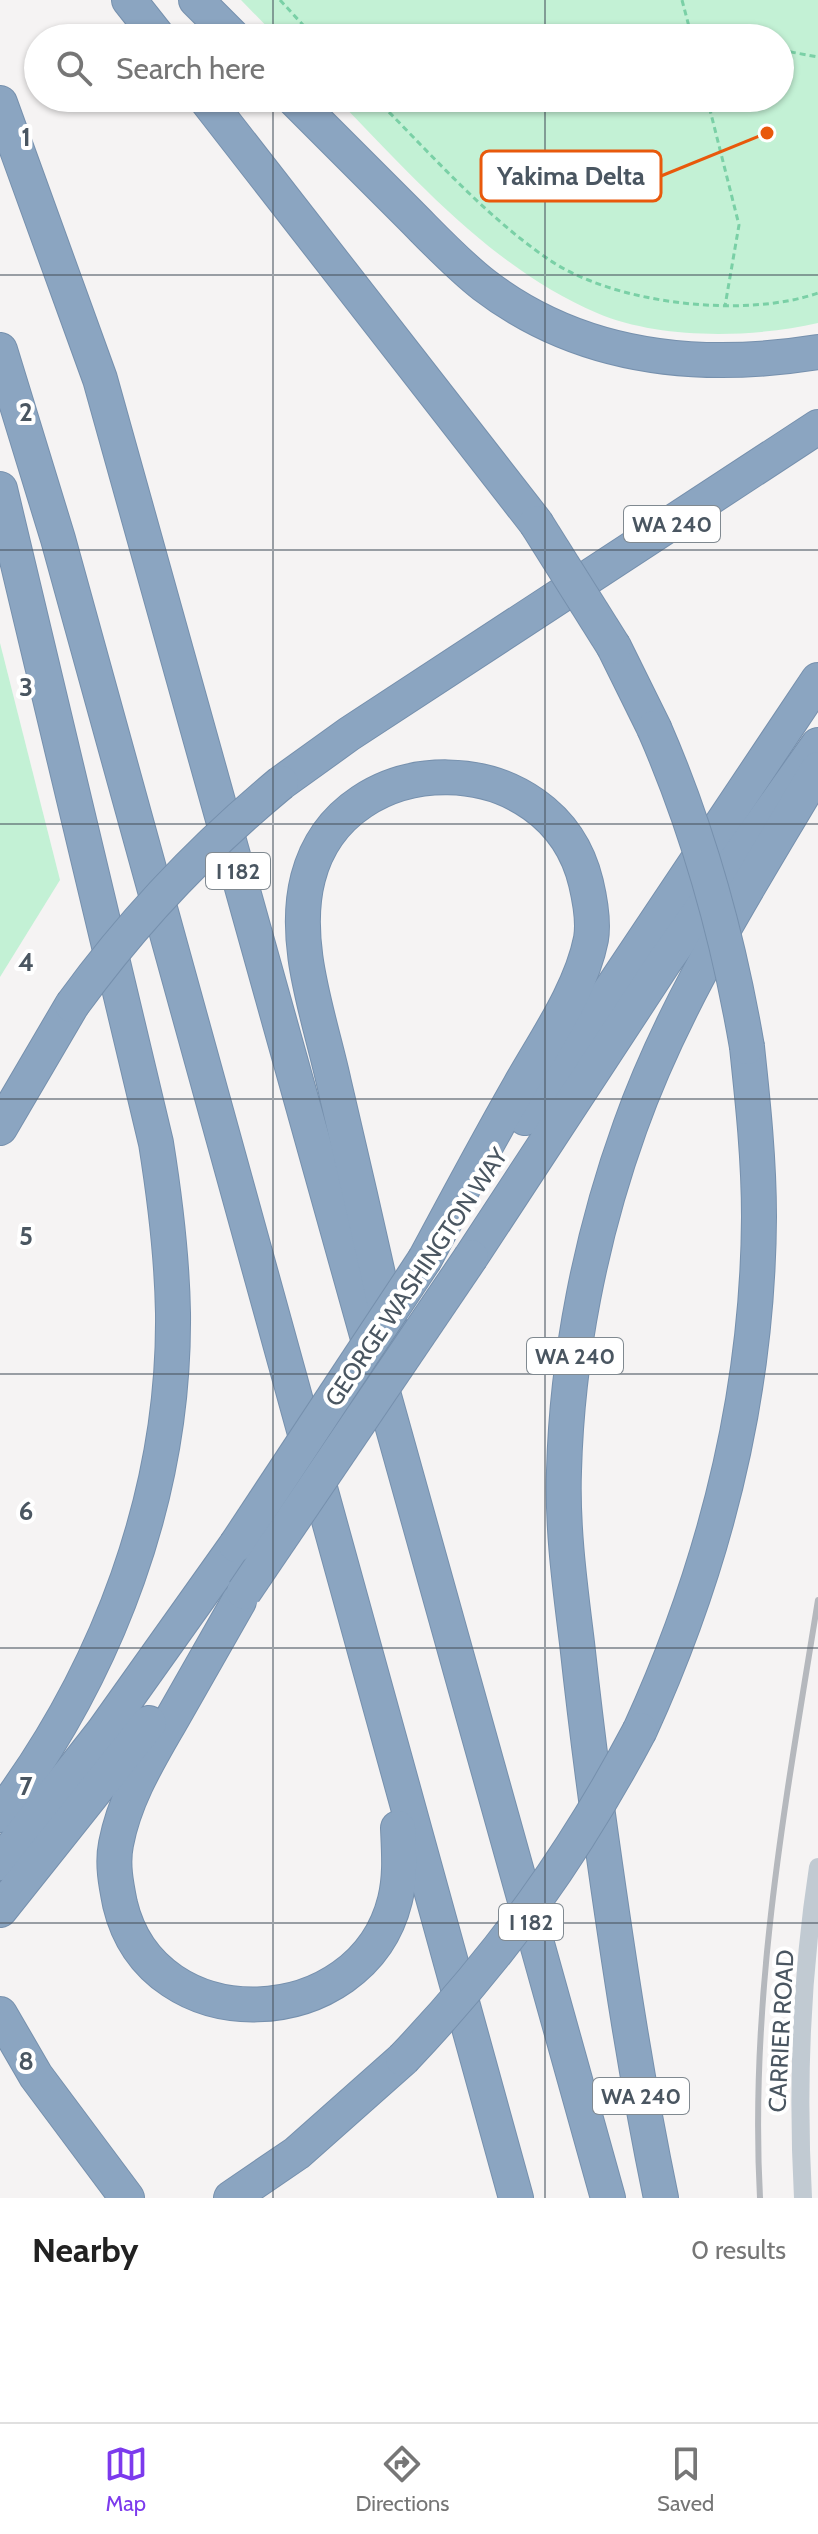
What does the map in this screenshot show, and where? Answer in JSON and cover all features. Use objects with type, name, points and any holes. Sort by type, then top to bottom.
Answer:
[{"type":"highway","points":[[129,0],[148,24]]},
{"type":"highway","points":[[196,0],[220,24]]},
{"type":"highway","name":"I 182","points":[[0,103],[100,379],[608,2198]]},
{"type":"highway","points":[[216,112],[536,523],[614,647],[654,728],[694,826],[718,905],[747,1047],[759,1216],[755,1310],[744,1398],[723,1499],[684,1627],[640,1730],[604,1796],[548,1886],[474,1981],[403,2059],[297,2153],[231,2198]]},
{"type":"highway","points":[[307,112],[463,267],[528,313],[609,347],[672,360],[725,363],[818,352]]},
{"type":"highway","points":[[0,350],[58,539],[516,2198]]},
{"type":"highway","name":"WA 240","points":[[0,1128],[72,1005],[157,898],[214,840],[281,783],[342,738],[818,427]]},
{"type":"highway","points":[[0,489],[156,1143],[164,1197],[173,1313],[166,1421],[155,1486],[125,1587],[71,1704],[35,1765],[0,1815]]},
{"type":"highway","name":"GEORGE WASHINGTON WAY","points":[[0,1863],[103,1732],[236,1545],[425,1259],[700,860],[818,680]]},
{"type":"highway","name":"GEORGE WASHINGTON WAY","points":[[0,1910],[105,1782],[241,1596],[471,1257],[665,961],[818,745]]},
{"type":"highway","name":"WA 240","points":[[661,2198],[618,1961],[594,1792],[569,1573],[564,1475],[567,1422],[577,1342],[605,1207],[630,1127],[658,1056],[687,996],[818,769]]},
{"type":"highway","points":[[425,1259],[575,983],[591,937],[591,905],[583,870],[571,845],[532,804],[509,790],[458,776],[399,784],[355,808],[320,851],[308,876],[301,918],[313,987],[431,1510],[454,1646]]},
{"type":"highway","points":[[241,1596],[129,1794],[115,1847],[114,1877],[122,1912],[136,1943],[167,1976],[186,1989],[228,2004],[252,2006],[302,1997],[349,1973],[384,1931],[396,1899],[400,1853],[398,1827],[370,1678]]},
{"type":"highway","points":[[4,2022],[69,2123],[126,2196]]},
{"type":"street","name":"CARRIER ROAD","points":[[803,2198],[801,2054],[807,1957],[818,1867]]},
{"type":"path","points":[[280,0],[302,24]]},
{"type":"path","points":[[682,0],[688,24]]},
{"type":"path","points":[[794,53],[818,57]]},
{"type":"path","points":[[389,112],[482,204],[550,261],[581,275],[652,299],[725,306],[794,302],[818,293]]},
{"type":"path","points":[[711,112],[739,225],[725,306]]},
{"type":"green space","points":[[241,0],[818,0],[818,323],[765,332],[707,334],[649,328],[597,313],[523,272],[489,246],[456,219],[350,112],[794,112],[794,24],[264,24]]},
{"type":"green space","points":[[0,643],[60,880],[0,977]]},
{"type":"railway","points":[[760,2198],[758,2122],[765,1972],[783,1823],[818,1600]]},
{"type":"place","name":"Yakima Delta","points":[[767,133]]}]
